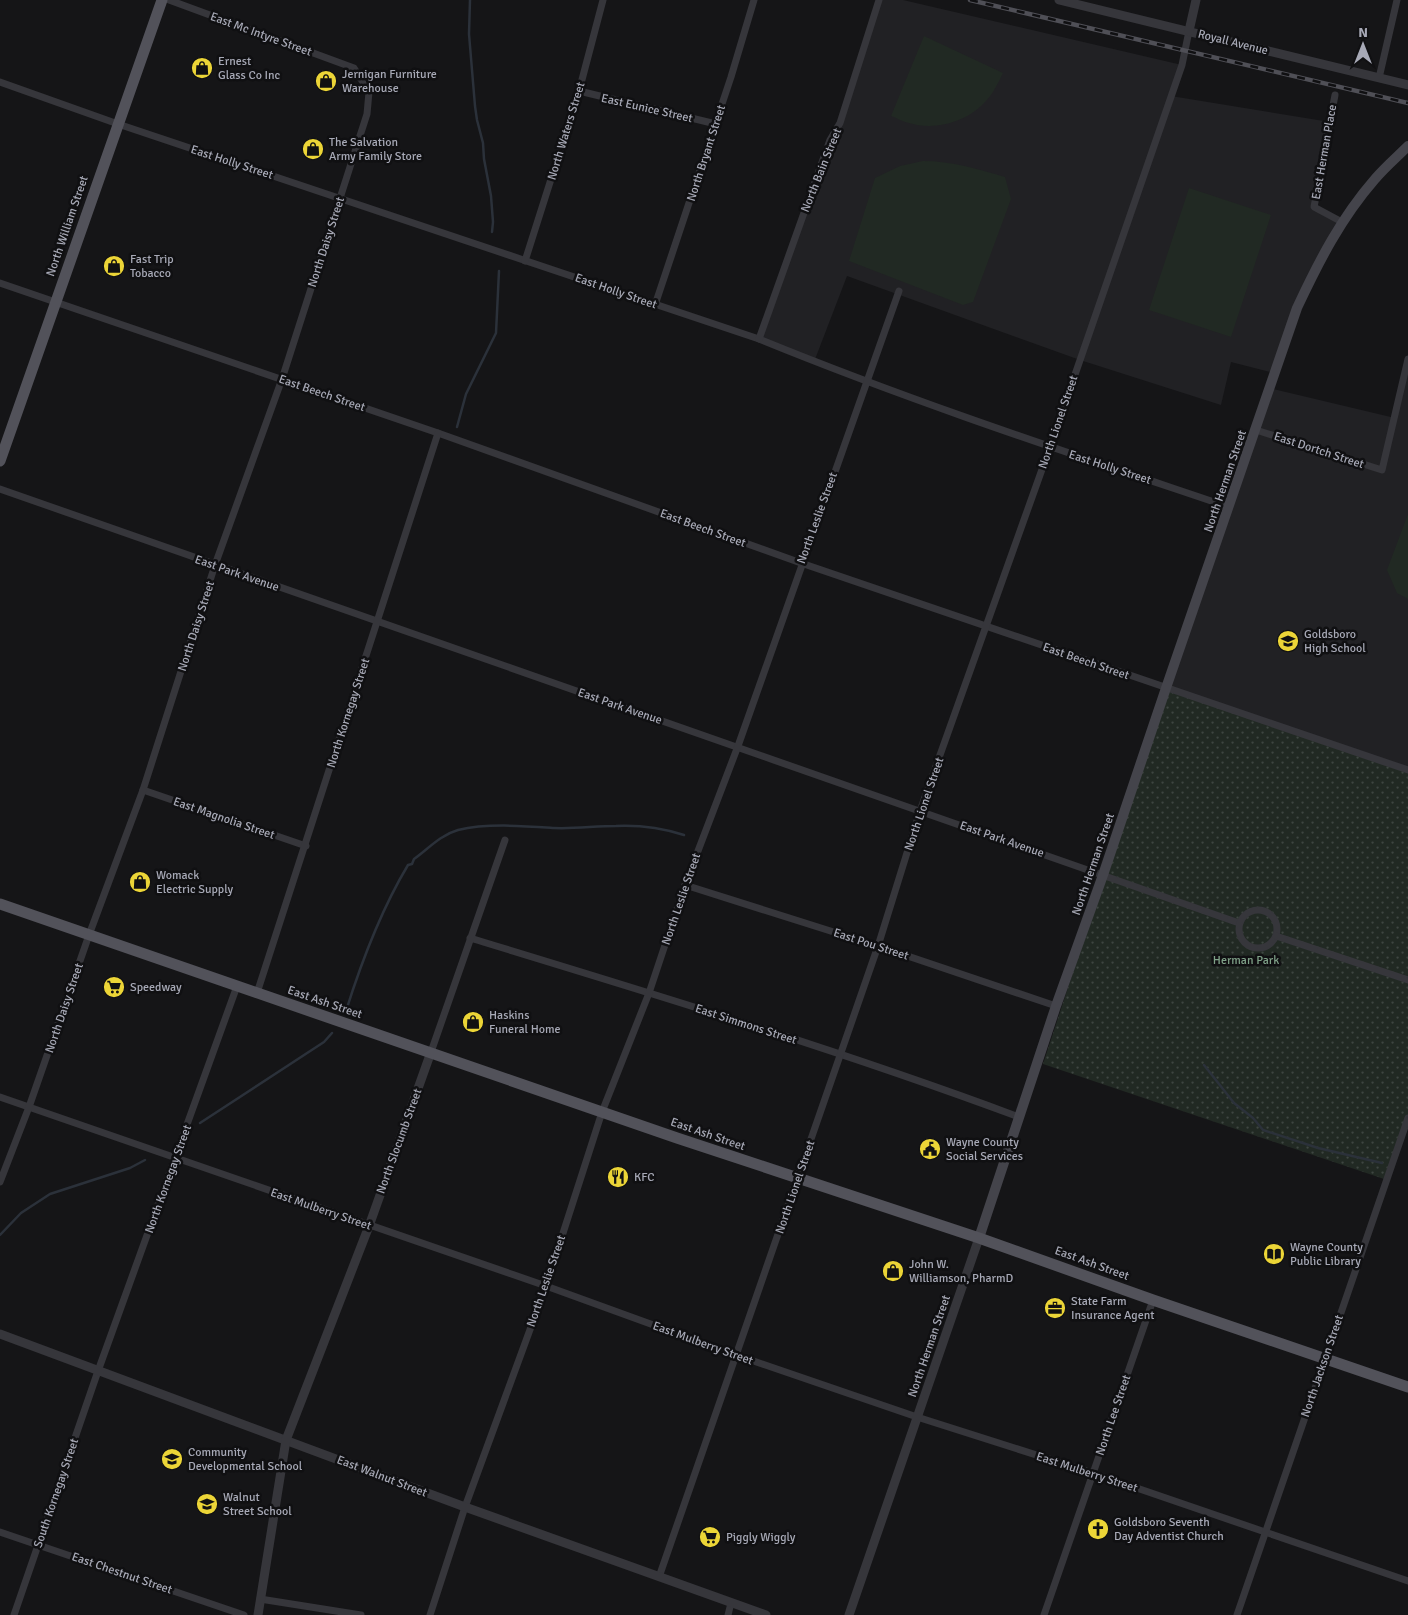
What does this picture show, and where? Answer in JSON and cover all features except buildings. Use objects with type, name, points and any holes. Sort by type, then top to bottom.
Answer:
[{"type":"main road","name":"North William Street","points":[[0,461],[162,0]]},
{"type":"main road","name":"North Herman Street","points":[[979,1238],[1056,1006],[1103,875],[1297,308],[1318,261],[1342,222],[1375,178],[1408,146]]},
{"type":"main road","name":"East Ash Street","points":[[0,904],[602,1112],[979,1238],[1408,1387]]},
{"type":"street","name":"East Mc Intyre Street","points":[[169,0],[354,68]]},
{"type":"street","name":"North Waters Street","points":[[525,261],[579,91],[603,0]]},
{"type":"street","name":"North Bryant Street","points":[[655,305],[716,124],[754,0]]},
{"type":"street","name":"North Bain Street","points":[[759,339],[830,140],[840,123],[879,0]]},
{"type":"street","name":"Royall Avenue","points":[[1059,0],[1408,85]]},
{"type":"street","points":[[1189,31],[1196,0]]},
{"type":"street","points":[[1379,78],[1397,0]]},
{"type":"street","name":"North Lionel Street","points":[[659,1577],[878,946],[920,811],[1050,447],[1182,65],[1189,31]]},
{"type":"street","name":"North Daisy Street","points":[[0,1182],[29,1107],[142,790],[215,566],[282,379],[368,114],[369,92],[354,68]]},
{"type":"street","name":"East Holly Street","points":[[0,82],[118,124],[759,339],[866,381],[1050,447],[1229,507]]},
{"type":"street","name":"East Eunice Street","points":[[579,91],[716,124]]},
{"type":"street","name":"East Herman Place","points":[[1335,95],[1314,207],[1342,222]]},
{"type":"street","name":"East Beech Street","points":[[0,283],[438,433],[986,627],[1408,770]]},
{"type":"street","name":"North Leslie Street","points":[[430,1615],[465,1507],[546,1286],[602,1112],[649,993],[685,884],[738,746],[801,563],[899,291]]},
{"type":"street","name":"East Dortch Street","points":[[1256,430],[1382,470],[1408,359]]},
{"type":"street","name":"North Kornegay Street","points":[[257,993],[438,433]]},
{"type":"street","name":"East Park Avenue","points":[[0,490],[738,746],[1238,923]]},
{"type":"street","name":"East Magnolia Street","points":[[142,790],[306,846]]},
{"type":"street","name":"North Slocumb Street","points":[[258,1615],[286,1440],[369,1226],[506,840]]},
{"type":"street","name":"East Pou Street","points":[[685,884],[1056,1006]]},
{"type":"street","points":[[1250,911],[1265,911],[1276,922],[1276,936],[1266,946],[1251,947],[1239,936],[1238,923],[1250,911]]},
{"type":"street","points":[[1276,936],[1408,980]]},
{"type":"street","name":"East Simmons Street","points":[[470,938],[649,993],[840,1055],[1019,1117]]},
{"type":"street","name":"North Kornegay Street","points":[[98,1371],[237,986]]},
{"type":"street","name":"East Mulberry Street","points":[[0,1097],[546,1286],[736,1355],[918,1417],[1093,1473],[1408,1581]]},
{"type":"street","name":"North Jackson Street","points":[[1237,1615],[1408,1118]]},
{"type":"street","name":"North Herman Street","points":[[848,1615],[979,1238]]},
{"type":"street","name":"North Lee Street","points":[[1044,1615],[1153,1300]]},
{"type":"street","name":"East Walnut Street","points":[[0,1334],[465,1507],[766,1615]]},
{"type":"street","name":"South Kornegay Street","points":[[14,1615],[98,1371]]},
{"type":"street","name":"East Chestnut Street","points":[[0,1532],[244,1615]]},
{"type":"street","points":[[260,1599],[361,1615]]},
{"type":"street","points":[[728,1615],[731,1603]]},
{"type":"shaded area","points":[[878,0],[903,0],[1182,65],[1171,96],[1330,122],[1314,207],[1342,222],[1318,261],[1274,373],[1231,362],[1221,405],[1080,360],[847,276],[814,362],[759,339],[835,133]]},
{"type":"shaded area","points":[[1408,369],[1408,770],[1166,688],[1269,388],[1395,418]]},
{"type":"green space","points":[[924,36],[1003,73],[993,92],[985,102],[978,109],[960,120],[929,126],[907,122],[891,116]]},
{"type":"green space","points":[[923,161],[955,164],[1005,177],[1011,199],[973,302],[963,305],[849,261],[875,178],[900,166]]},
{"type":"green space","points":[[1189,188],[1271,215],[1231,337],[1149,310]]},
{"type":"green space","points":[[1408,514],[1408,599],[1397,593],[1387,570]]},
{"type":"green space","name":"Herman Park","points":[[1166,688],[1408,770],[1408,1118],[1387,1180],[1043,1064]]},
{"type":"waterway","points":[[470,0],[469,34],[475,106],[491,196],[492,232]]},
{"type":"waterway","points":[[457,427],[466,394],[496,333],[499,271]]},
{"type":"waterway","points":[[346,1011],[373,936],[398,882],[414,859],[446,835],[458,830],[481,826],[562,828],[633,826],[659,829],[684,835]]},
{"type":"waterway","points":[[200,1123],[324,1042],[332,1033]]},
{"type":"waterway","points":[[1204,1065],[1234,1103],[1253,1118],[1263,1130],[1318,1148],[1382,1163]]},
{"type":"waterway","points":[[0,1235],[21,1213],[50,1194],[130,1168],[145,1160]]},
{"type":"railway","points":[[970,0],[1408,103]]},
{"type":"place","name":"Ernest Glass Co Inc","points":[[202,68]]},
{"type":"place","name":"Jernigan Furniture Warehouse","points":[[326,81]]},
{"type":"place","name":"The Salvation Army Family Store","points":[[313,149]]},
{"type":"place","name":"Fast Trip Tobacco","points":[[114,266]]},
{"type":"place","name":"Goldsboro High School","points":[[1288,641]]},
{"type":"place","name":"Womack Electric Supply","points":[[140,882]]},
{"type":"place","name":"Speedway","points":[[114,987]]},
{"type":"place","name":"Haskins Funeral Home","points":[[473,1022]]},
{"type":"place","name":"Wayne County Social Services","points":[[930,1149]]},
{"type":"place","name":"KFC","points":[[618,1177]]},
{"type":"place","name":"Wayne County Public Library","points":[[1274,1254]]},
{"type":"place","name":"John W. Williamson, PharmD","points":[[893,1271]]},
{"type":"place","name":"State Farm Insurance Agent","points":[[1055,1308]]},
{"type":"place","name":"Community Developmental School","points":[[172,1459]]},
{"type":"place","name":"Walnut Street School","points":[[207,1504]]},
{"type":"place","name":"Goldsboro Seventh Day Adventist Church","points":[[1098,1529]]},
{"type":"place","name":"Piggly Wiggly","points":[[710,1537]]}]
